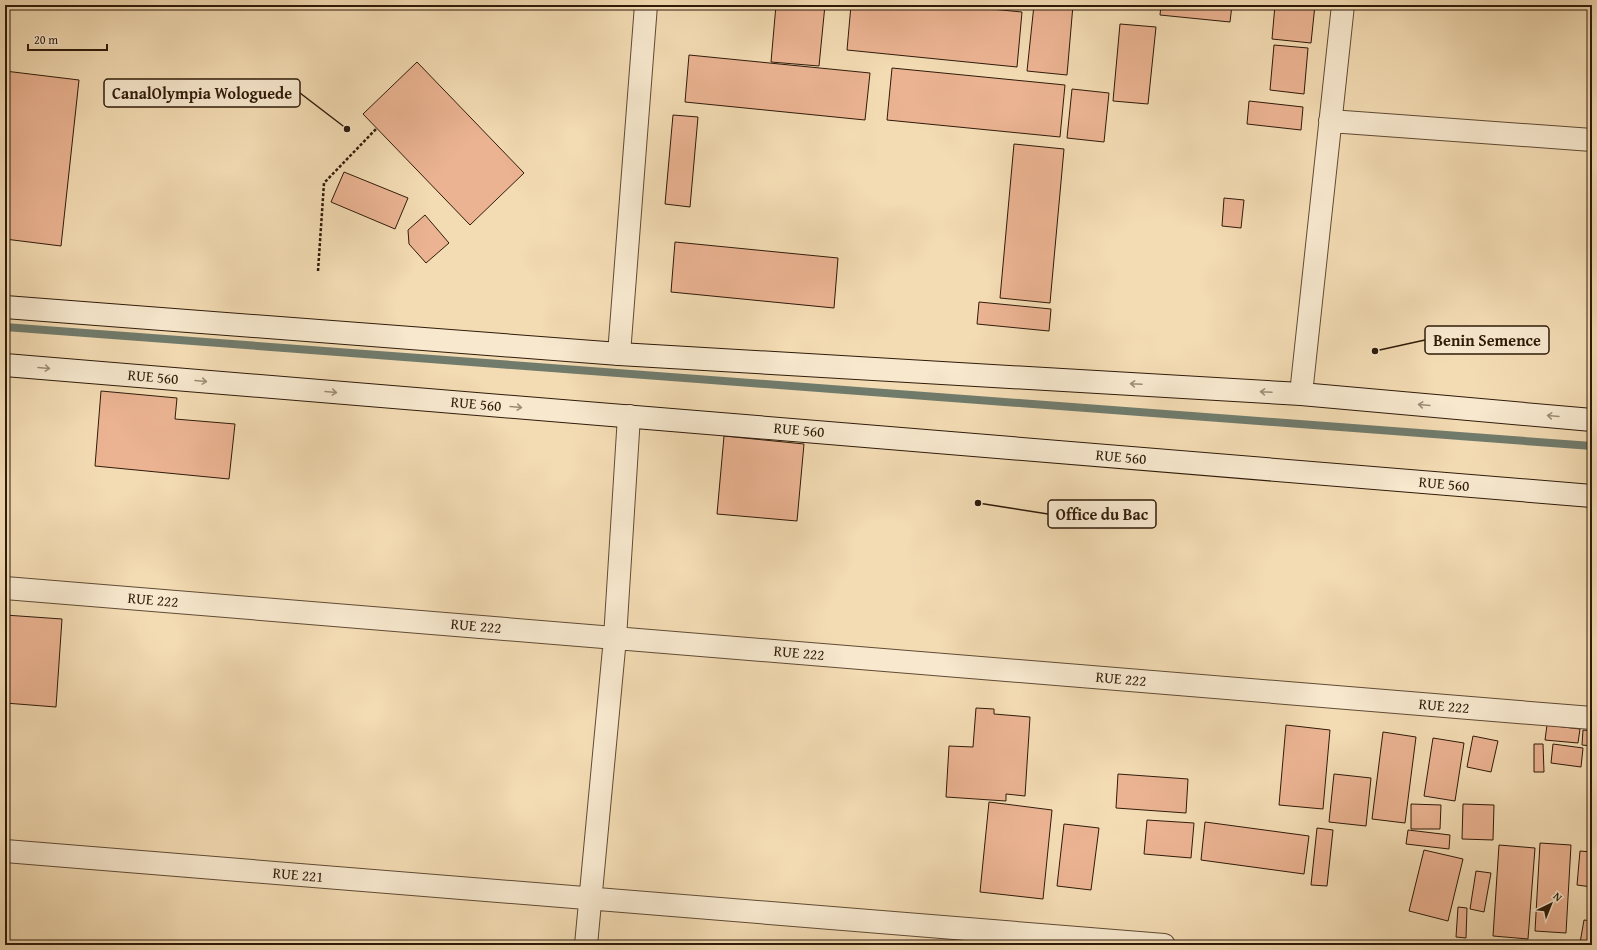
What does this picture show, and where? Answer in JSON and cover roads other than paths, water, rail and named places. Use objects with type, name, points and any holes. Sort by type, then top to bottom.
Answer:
[{"type":"street","points":[[620,354],[646,5]]},
{"type":"street","points":[[1301,394],[1343,5]]},
{"type":"street","points":[[1330,121],[1592,140]]},
{"type":"street","points":[[5,307],[620,354],[1301,394],[1592,420]]},
{"type":"street","name":"RUE 560","points":[[5,365],[1592,496]]},
{"type":"street","points":[[586,945],[615,638],[629,416]]},
{"type":"street","name":"RUE 222","points":[[5,588],[1592,718]]},
{"type":"street","name":"RUE 221","points":[[5,851],[591,900],[1164,945]]},
{"type":"waterway","points":[[5,327],[1592,446]]},
{"type":"place","name":"CanalOlympia Wologuede","points":[[347,129]]},
{"type":"place","name":"Benin Semence","points":[[1375,351]]},
{"type":"place","name":"Office du Bac","points":[[978,503]]}]
